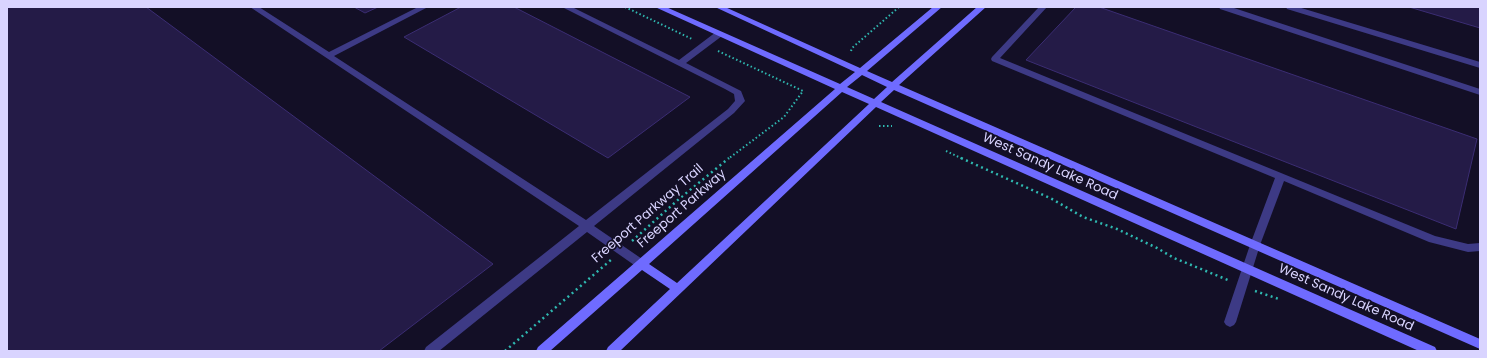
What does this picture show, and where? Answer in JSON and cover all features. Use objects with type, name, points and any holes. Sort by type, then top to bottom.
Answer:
[{"type":"main road","name":"West Sandy Lake Road","points":[[659,7],[840,89],[1431,351]]},
{"type":"main road","name":"West Sandy Lake Road","points":[[719,7],[861,72],[1480,344]]},
{"type":"main road","points":[[861,72],[938,7]]},
{"type":"main road","points":[[612,351],[893,86],[982,7]]},
{"type":"main road","name":"Freeport Parkway","points":[[542,351],[861,72]]},
{"type":"main road","points":[[641,264],[678,289]]},
{"type":"lane","points":[[254,7],[587,226],[641,264]]},
{"type":"lane","points":[[328,56],[424,7]]},
{"type":"lane","points":[[430,351],[731,111],[740,101],[738,93],[733,90],[680,62],[566,7]]},
{"type":"lane","points":[[1043,7],[995,59],[1433,238],[1468,248],[1480,247]]},
{"type":"lane","points":[[1222,7],[1480,92]]},
{"type":"lane","points":[[1290,7],[1480,65]]},
{"type":"lane","points":[[680,62],[720,34]]},
{"type":"lane","points":[[1230,322],[1255,245],[1281,176]]},
{"type":"path","points":[[851,51],[852,48],[899,7]]},
{"type":"path","name":"Freeport Parkway Trail","points":[[505,351],[623,250],[679,198],[717,167],[784,117],[803,91]]},
{"type":"path","points":[[879,126],[892,126],[899,129]]},
{"type":"path","points":[[943,149],[1052,199],[1078,215],[1117,229],[1157,248],[1174,258],[1273,298],[1287,300]]},
{"type":"building","points":[[7,7],[146,7],[493,264],[379,351],[7,351]]},
{"type":"building","points":[[354,7],[378,7],[365,13]]},
{"type":"building","points":[[461,7],[514,7],[690,97],[608,158],[404,37]]},
{"type":"building","points":[[1076,7],[1099,7],[1477,139],[1456,229],[1026,60]]},
{"type":"building","points":[[1409,7],[1480,7],[1480,28]]}]
